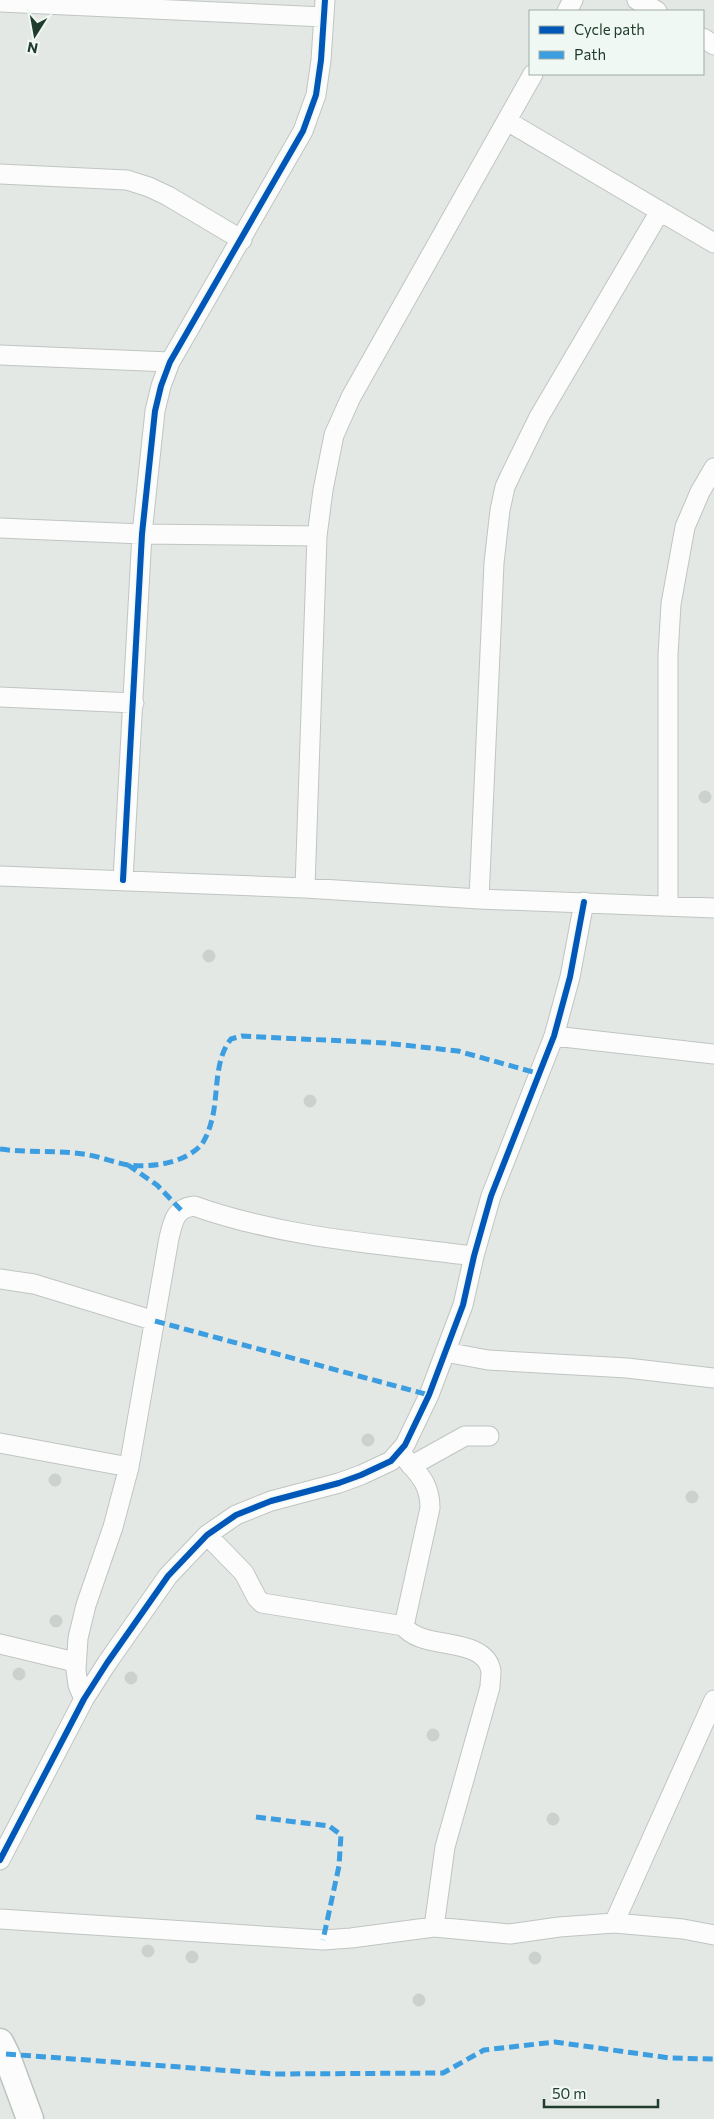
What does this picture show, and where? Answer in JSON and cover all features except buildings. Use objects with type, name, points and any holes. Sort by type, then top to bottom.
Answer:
[{"type":"street","points":[[637,0],[655,10]]},
{"type":"street","points":[[0,2],[324,8],[321,60],[316,95],[303,131],[242,240],[170,362],[161,386],[155,411],[142,534],[123,880]]},
{"type":"street","points":[[305,888],[317,536],[323,490],[334,435],[344,412],[532,75]]},
{"type":"street","points":[[507,121],[714,243]]},
{"type":"street","points":[[0,174],[128,180],[168,196],[242,240]]},
{"type":"street","points":[[480,899],[494,563],[500,510],[505,487],[539,417],[660,211]]},
{"type":"street","points":[[0,355],[170,362]]},
{"type":"street","points":[[668,906],[668,664],[671,604],[685,527],[700,492],[714,468]]},
{"type":"street","points":[[0,528],[142,534],[317,536]]},
{"type":"street","points":[[0,698],[134,703]]},
{"type":"street","points":[[0,876],[305,888],[480,899],[714,908]]},
{"type":"street","points":[[406,1459],[463,1305],[474,1256],[491,1196],[554,1036],[570,977],[584,902]]},
{"type":"street","points":[[554,1036],[714,1054]]},
{"type":"street","points":[[84,1699],[78,1685],[75,1662],[78,1638],[86,1605],[114,1527],[129,1466],[169,1238],[176,1214],[186,1207],[194,1206],[262,1227],[321,1237],[474,1256]]},
{"type":"street","points":[[0,1279],[34,1284],[155,1320]]},
{"type":"street","points":[[445,1352],[488,1360],[627,1368],[714,1378]]},
{"type":"street","points":[[0,1860],[84,1699],[168,1576],[207,1535],[236,1515],[271,1501],[339,1483],[391,1461],[406,1459],[465,1436],[489,1436]]},
{"type":"street","points":[[0,1443],[129,1466]]},
{"type":"street","points":[[404,1626],[430,1508],[430,1493],[406,1459]]},
{"type":"street","points":[[207,1535],[244,1573],[257,1598],[262,1603],[404,1626],[410,1634],[417,1638],[456,1645],[474,1652],[486,1660],[491,1671],[490,1687],[445,1847],[434,1927]]},
{"type":"street","points":[[0,1644],[75,1662]]},
{"type":"street","points":[[614,1923],[714,1700]]},
{"type":"street","points":[[0,1919],[323,1940],[434,1927],[510,1934],[559,1927],[614,1923],[683,1929],[714,1935]]},
{"type":"street","points":[[0,2042],[30,2119]]},
{"type":"marked path","points":[[0,1149],[83,1154],[137,1166],[168,1163],[187,1156],[202,1144],[206,1137],[213,1113],[219,1068],[225,1048],[231,1039],[242,1036],[385,1043],[458,1051],[540,1074]]},
{"type":"marked path","points":[[128,1165],[157,1185],[181,1210]]},
{"type":"marked path","points":[[155,1321],[429,1395]]},
{"type":"marked path","points":[[256,1817],[329,1826],[341,1835],[339,1866],[323,1940]]},
{"type":"marked path","points":[[6,2054],[273,2074],[443,2073],[484,2050],[555,2042],[670,2058],[714,2059]]},
{"type":"cycle path","points":[[123,880],[142,534],[155,411],[161,386],[170,362],[303,131],[316,95],[321,60],[325,0]]},
{"type":"cycle path","points":[[0,1860],[84,1699],[168,1576],[207,1535],[236,1515],[271,1501],[339,1483],[361,1475],[391,1461],[405,1445],[429,1395],[463,1305],[474,1256],[491,1196],[554,1036],[570,977],[584,902]]}]
